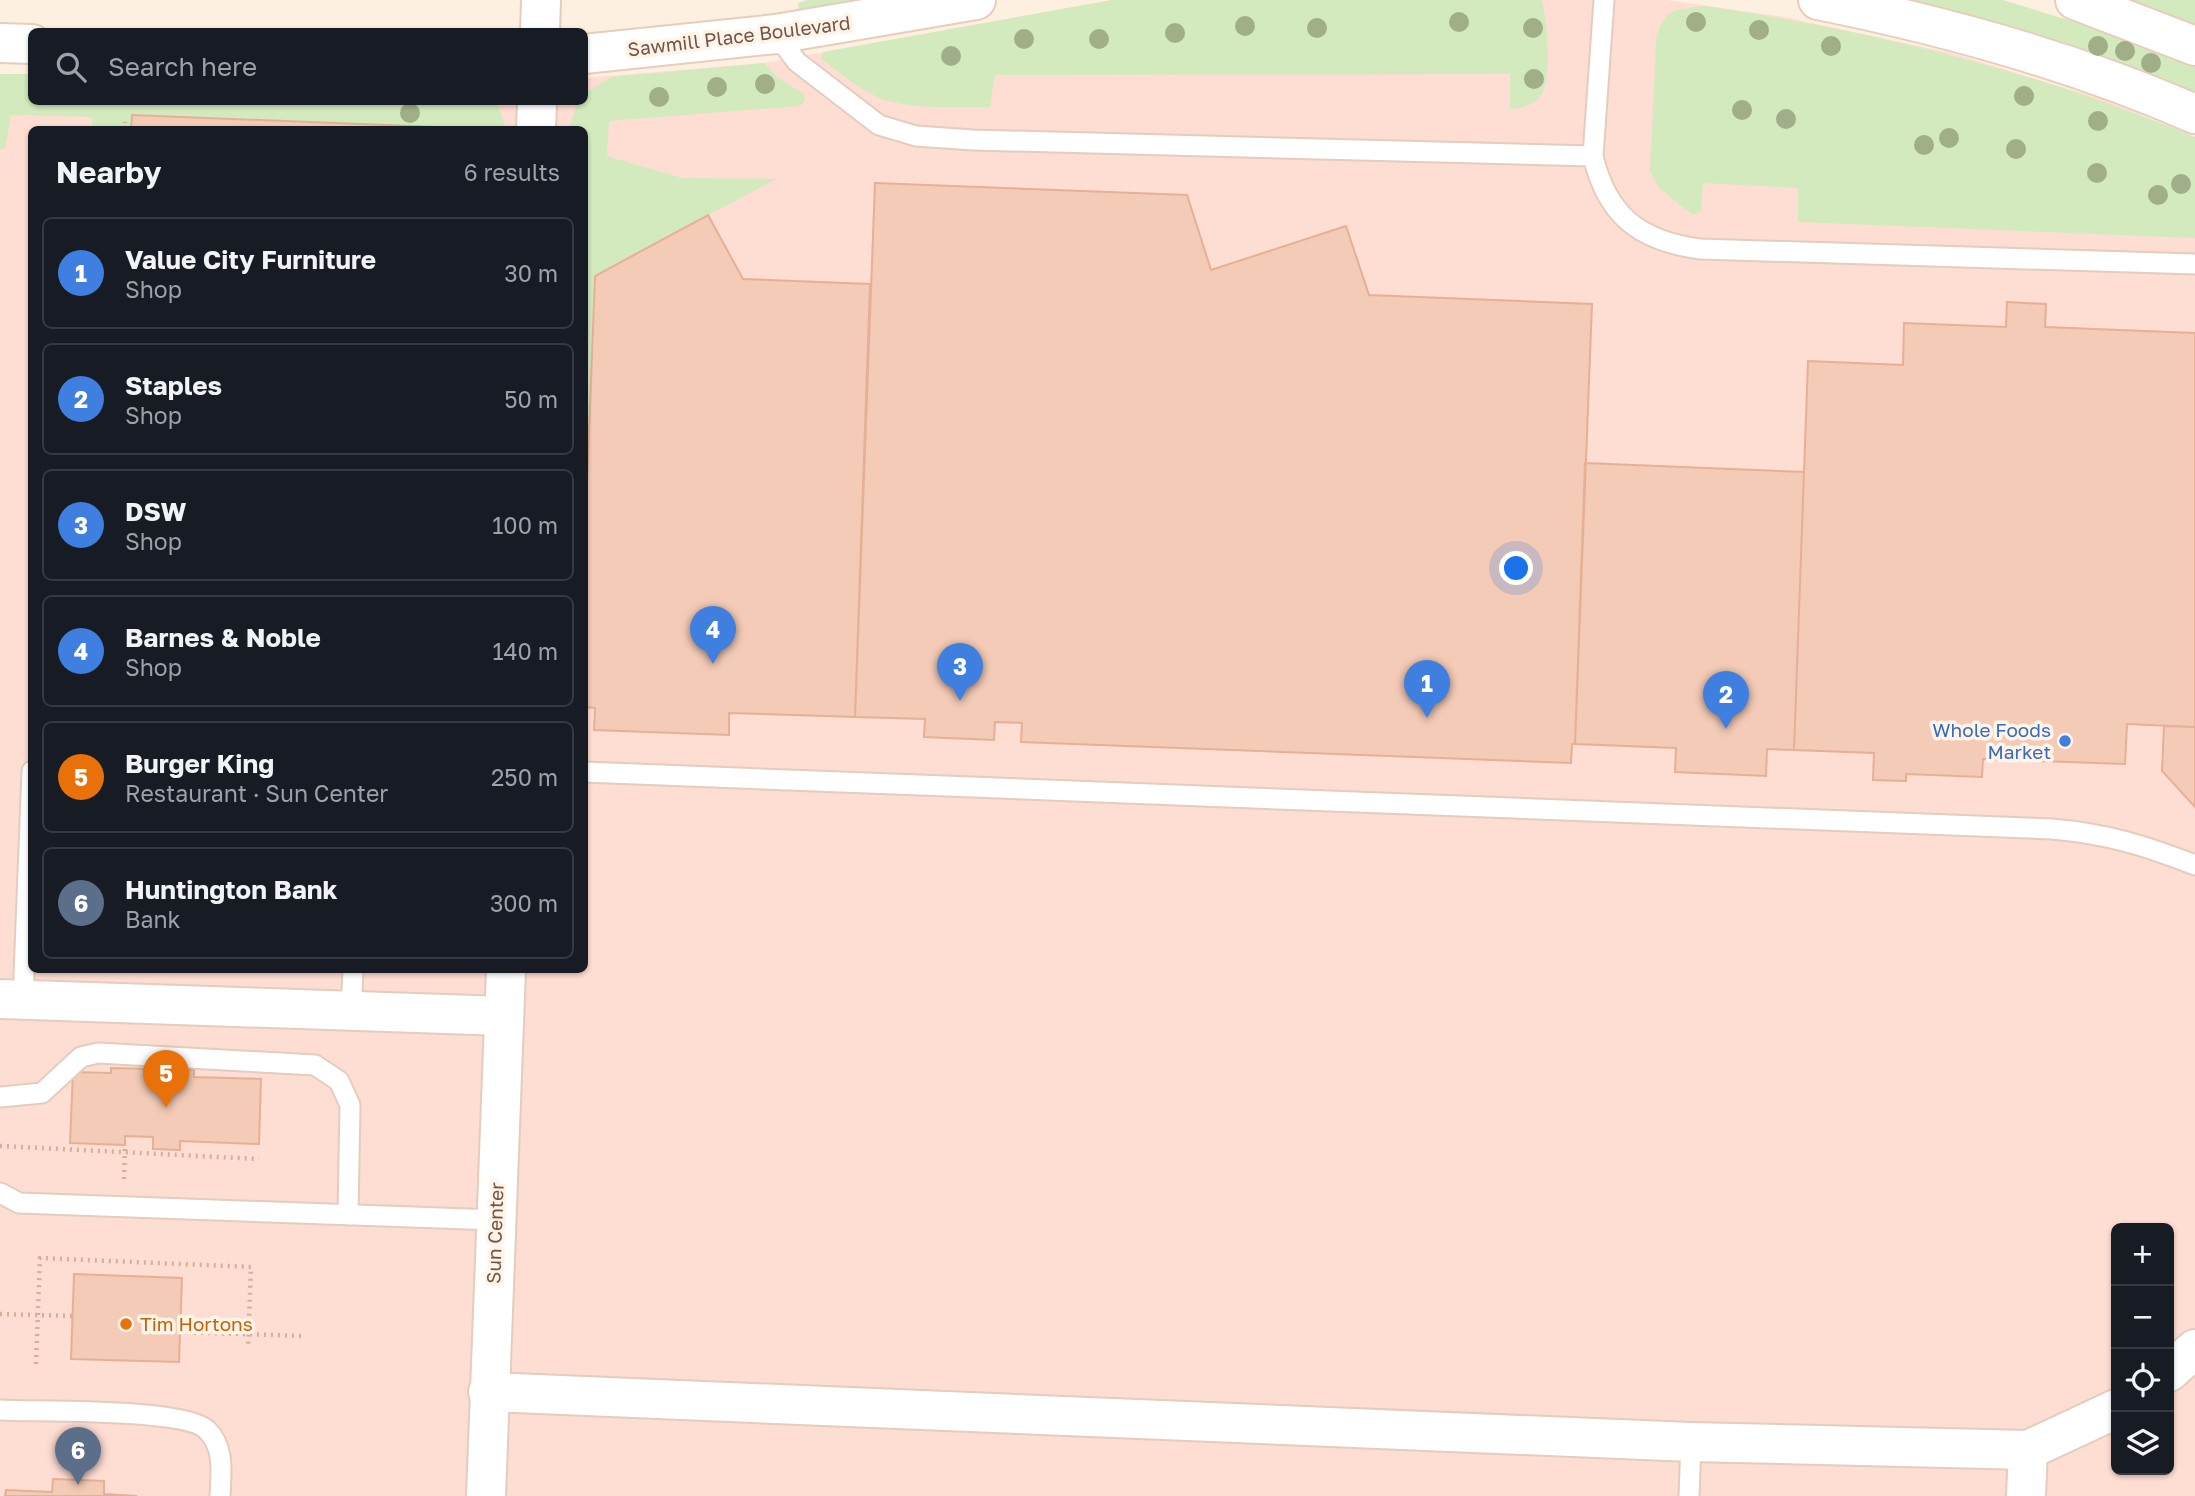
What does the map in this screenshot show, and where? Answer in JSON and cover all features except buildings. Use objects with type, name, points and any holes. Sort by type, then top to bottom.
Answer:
[{"type":"street","points":[[540,28],[541,0]]},
{"type":"street","name":"Sawmill Place Boulevard","points":[[588,54],[776,34],[976,0]]},
{"type":"street","points":[[1818,0],[1908,18],[2037,55],[2195,114]]},
{"type":"street","points":[[2075,0],[2195,46]]},
{"type":"street","points":[[0,43],[28,44]]},
{"type":"street","points":[[536,126],[537,105]]},
{"type":"street","name":"Sun Center","points":[[486,1496],[506,973]]},
{"type":"street","points":[[12,1000],[504,1017]]},
{"type":"street","points":[[2174,1368],[2195,1349]]},
{"type":"street","points":[[488,1392],[1691,1442],[2028,1450],[2111,1411]]},
{"type":"street","points":[[2026,1496],[2028,1450]]},
{"type":"lane","points":[[1604,0],[1593,156],[1596,170],[1615,208],[1632,226],[1655,240],[1677,246],[1713,250],[2195,264]]},
{"type":"lane","points":[[776,34],[797,62],[862,114],[879,125],[916,136],[973,140],[1593,156]]},
{"type":"lane","points":[[588,772],[2052,829],[2103,834],[2139,843],[2195,865]]},
{"type":"lane","points":[[12,1000],[28,904]]},
{"type":"lane","points":[[351,1011],[352,973]]},
{"type":"lane","points":[[0,1097],[42,1093],[81,1057],[98,1053],[315,1065],[333,1074],[348,1096],[351,1114],[348,1215]]},
{"type":"lane","points":[[0,1193],[19,1203],[496,1220]]},
{"type":"lane","points":[[0,1410],[176,1417],[207,1429],[222,1456],[220,1496]]},
{"type":"lane","points":[[1689,1496],[1691,1442]]},
{"type":"path","points":[[0,1146],[259,1159]]},
{"type":"path","points":[[36,1364],[40,1258],[251,1267],[248,1348]]},
{"type":"path","points":[[0,1314],[72,1316]]},
{"type":"path","points":[[180,1332],[302,1336]]},
{"type":"shaded area","points":[[1112,0],[1667,0],[1784,17],[1955,54],[2104,100],[2195,137],[2195,1496],[0,1496],[0,74],[28,74],[28,105],[588,105],[588,78],[764,63]]},
{"type":"green space","points":[[807,0],[866,0],[799,12],[798,3]]},
{"type":"green space","points":[[1112,0],[1541,0],[1547,34],[1544,90],[1537,100],[1526,106],[1510,109],[1510,74],[995,75],[990,107],[943,107],[887,101],[857,85],[821,59],[823,52]]},
{"type":"green space","points":[[1908,0],[2003,0],[2107,32],[2195,67],[2195,93],[2069,47]]},
{"type":"green space","points":[[2117,0],[2195,0],[2195,30]]},
{"type":"green space","points":[[1705,6],[1832,28],[1954,56],[2075,92],[2195,137],[2195,238],[1798,222],[1798,188],[1703,183],[1701,211],[1693,215],[1659,188],[1650,171],[1656,42],[1666,16],[1685,8]]},
{"type":"green space","points":[[764,63],[778,78],[804,94],[805,101],[800,106],[609,121],[607,156],[682,178],[776,179],[595,276],[588,476],[588,126],[569,126],[577,105],[588,105],[588,91],[611,77]]},
{"type":"green space","points":[[0,74],[28,74],[28,105],[498,105],[505,126],[426,126],[132,115],[131,126],[92,126],[92,117],[11,115],[5,149],[0,149]]},
{"type":"place","name":"Barnes & Noble","points":[[713,664]]},
{"type":"place","name":"DSW","points":[[960,701]]},
{"type":"place","name":"Value City Furniture","points":[[1427,718]]},
{"type":"place","name":"Staples","points":[[1726,729]]},
{"type":"place","name":"Whole Foods Market","points":[[2065,741]]},
{"type":"place","name":"Burger King","points":[[166,1108]]},
{"type":"place","name":"Tim Hortons","points":[[126,1324]]},
{"type":"place","name":"Huntington Bank","points":[[78,1485]]}]
